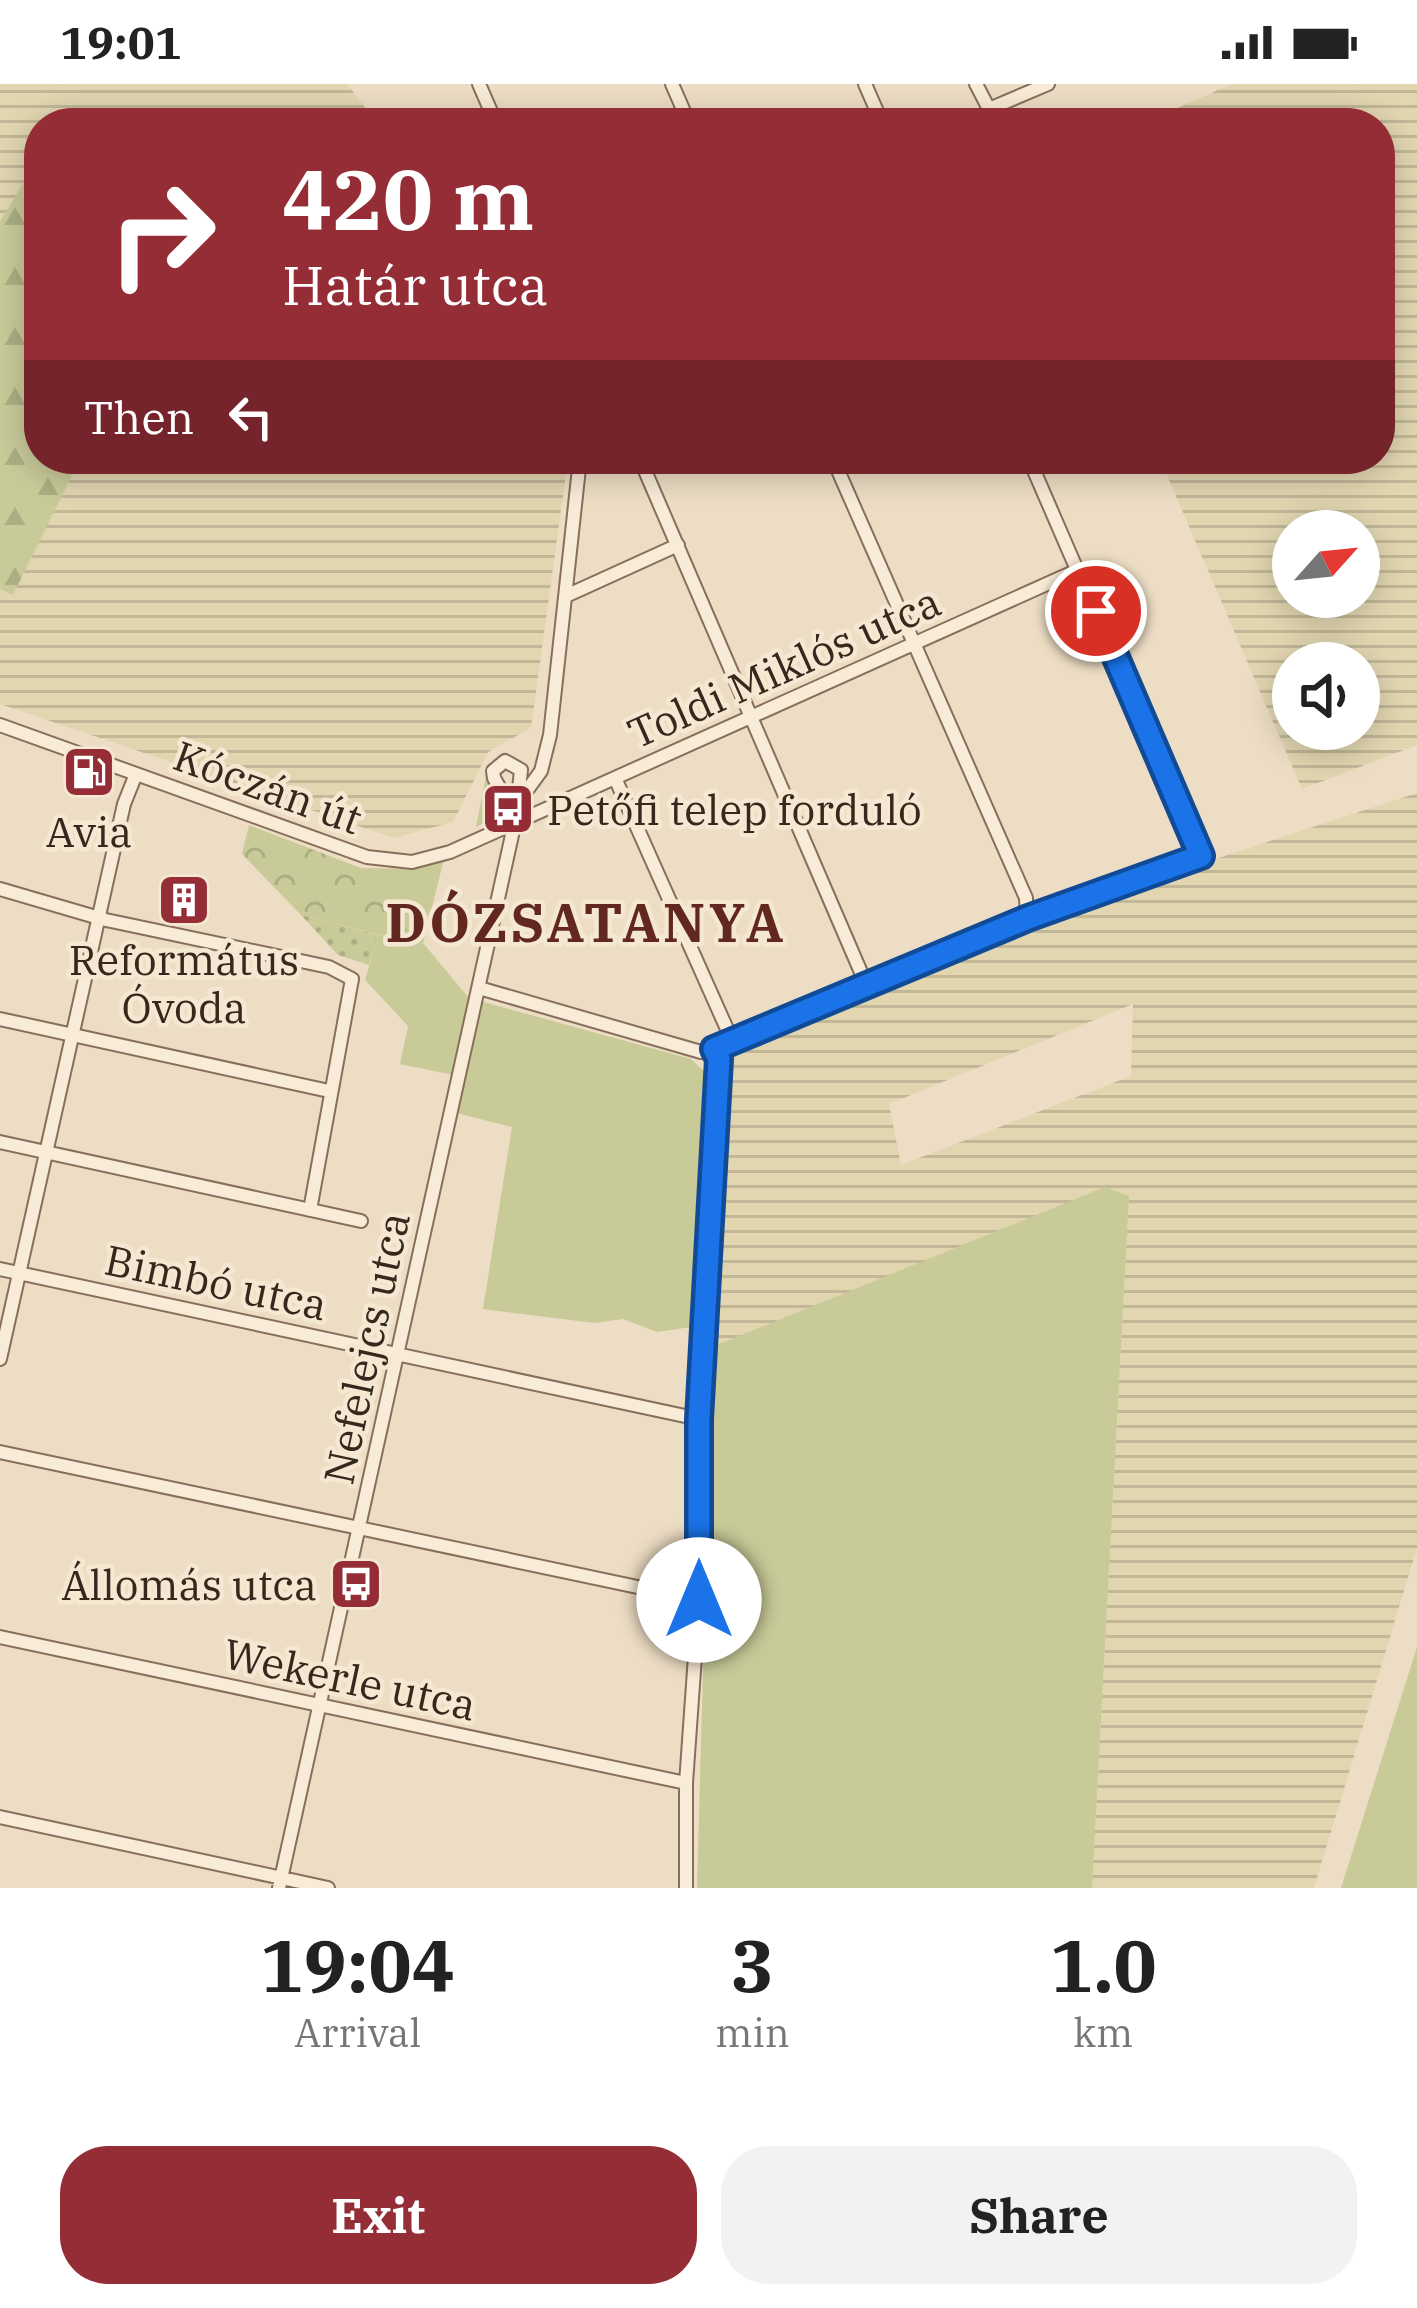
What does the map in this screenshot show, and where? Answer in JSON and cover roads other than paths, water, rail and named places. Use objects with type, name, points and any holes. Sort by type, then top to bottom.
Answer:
[{"type":"street","points":[[991,108],[1048,84]]},
{"type":"street","name":"Nefelejcs utca","points":[[280,1883],[516,814],[541,771],[550,735],[579,474]]},
{"type":"street","points":[[647,474],[866,984]]},
{"type":"street","points":[[840,474],[1026,898],[1028,918]]},
{"type":"street","points":[[478,988],[701,1052],[1028,918],[1201,856],[1036,474]]},
{"type":"street","points":[[568,595],[678,545]]},
{"type":"street","name":"Toldi Miklós utca","points":[[516,814],[614,778],[1078,570]]},
{"type":"street","name":"Kóczán út","points":[[0,725],[382,860],[412,862],[450,852],[516,814]]},
{"type":"street","points":[[0,1359],[124,804],[136,774]]},
{"type":"street","points":[[614,778],[731,1039]]},
{"type":"street","points":[[0,889],[99,918],[344,972],[354,988],[329,1090],[310,1210]]},
{"type":"street","points":[[0,1019],[329,1090]]},
{"type":"street","points":[[686,1888],[686,1783],[699,1600],[699,1419],[716,1151],[719,1059],[714,1049]]},
{"type":"street","points":[[0,1142],[361,1221]]},
{"type":"street","name":"Bimbó utca","points":[[0,1269],[699,1419]]},
{"type":"street","points":[[0,1452],[699,1600]]},
{"type":"street","name":"Wekerle utca","points":[[0,1637],[686,1783]]},
{"type":"street","points":[[0,1817],[280,1883],[328,1888]]},
{"type":"place","name":"Avia","points":[[89,772]]},
{"type":"place","name":"Petőfi telep forduló","points":[[508,809]]},
{"type":"place","name":"Református Óvoda","points":[[184,900]]},
{"type":"place","name":"Állomás utca","points":[[356,1584]]},
{"type":"district","name":"DÓZSATANYA","points":[[586,922]]}]
